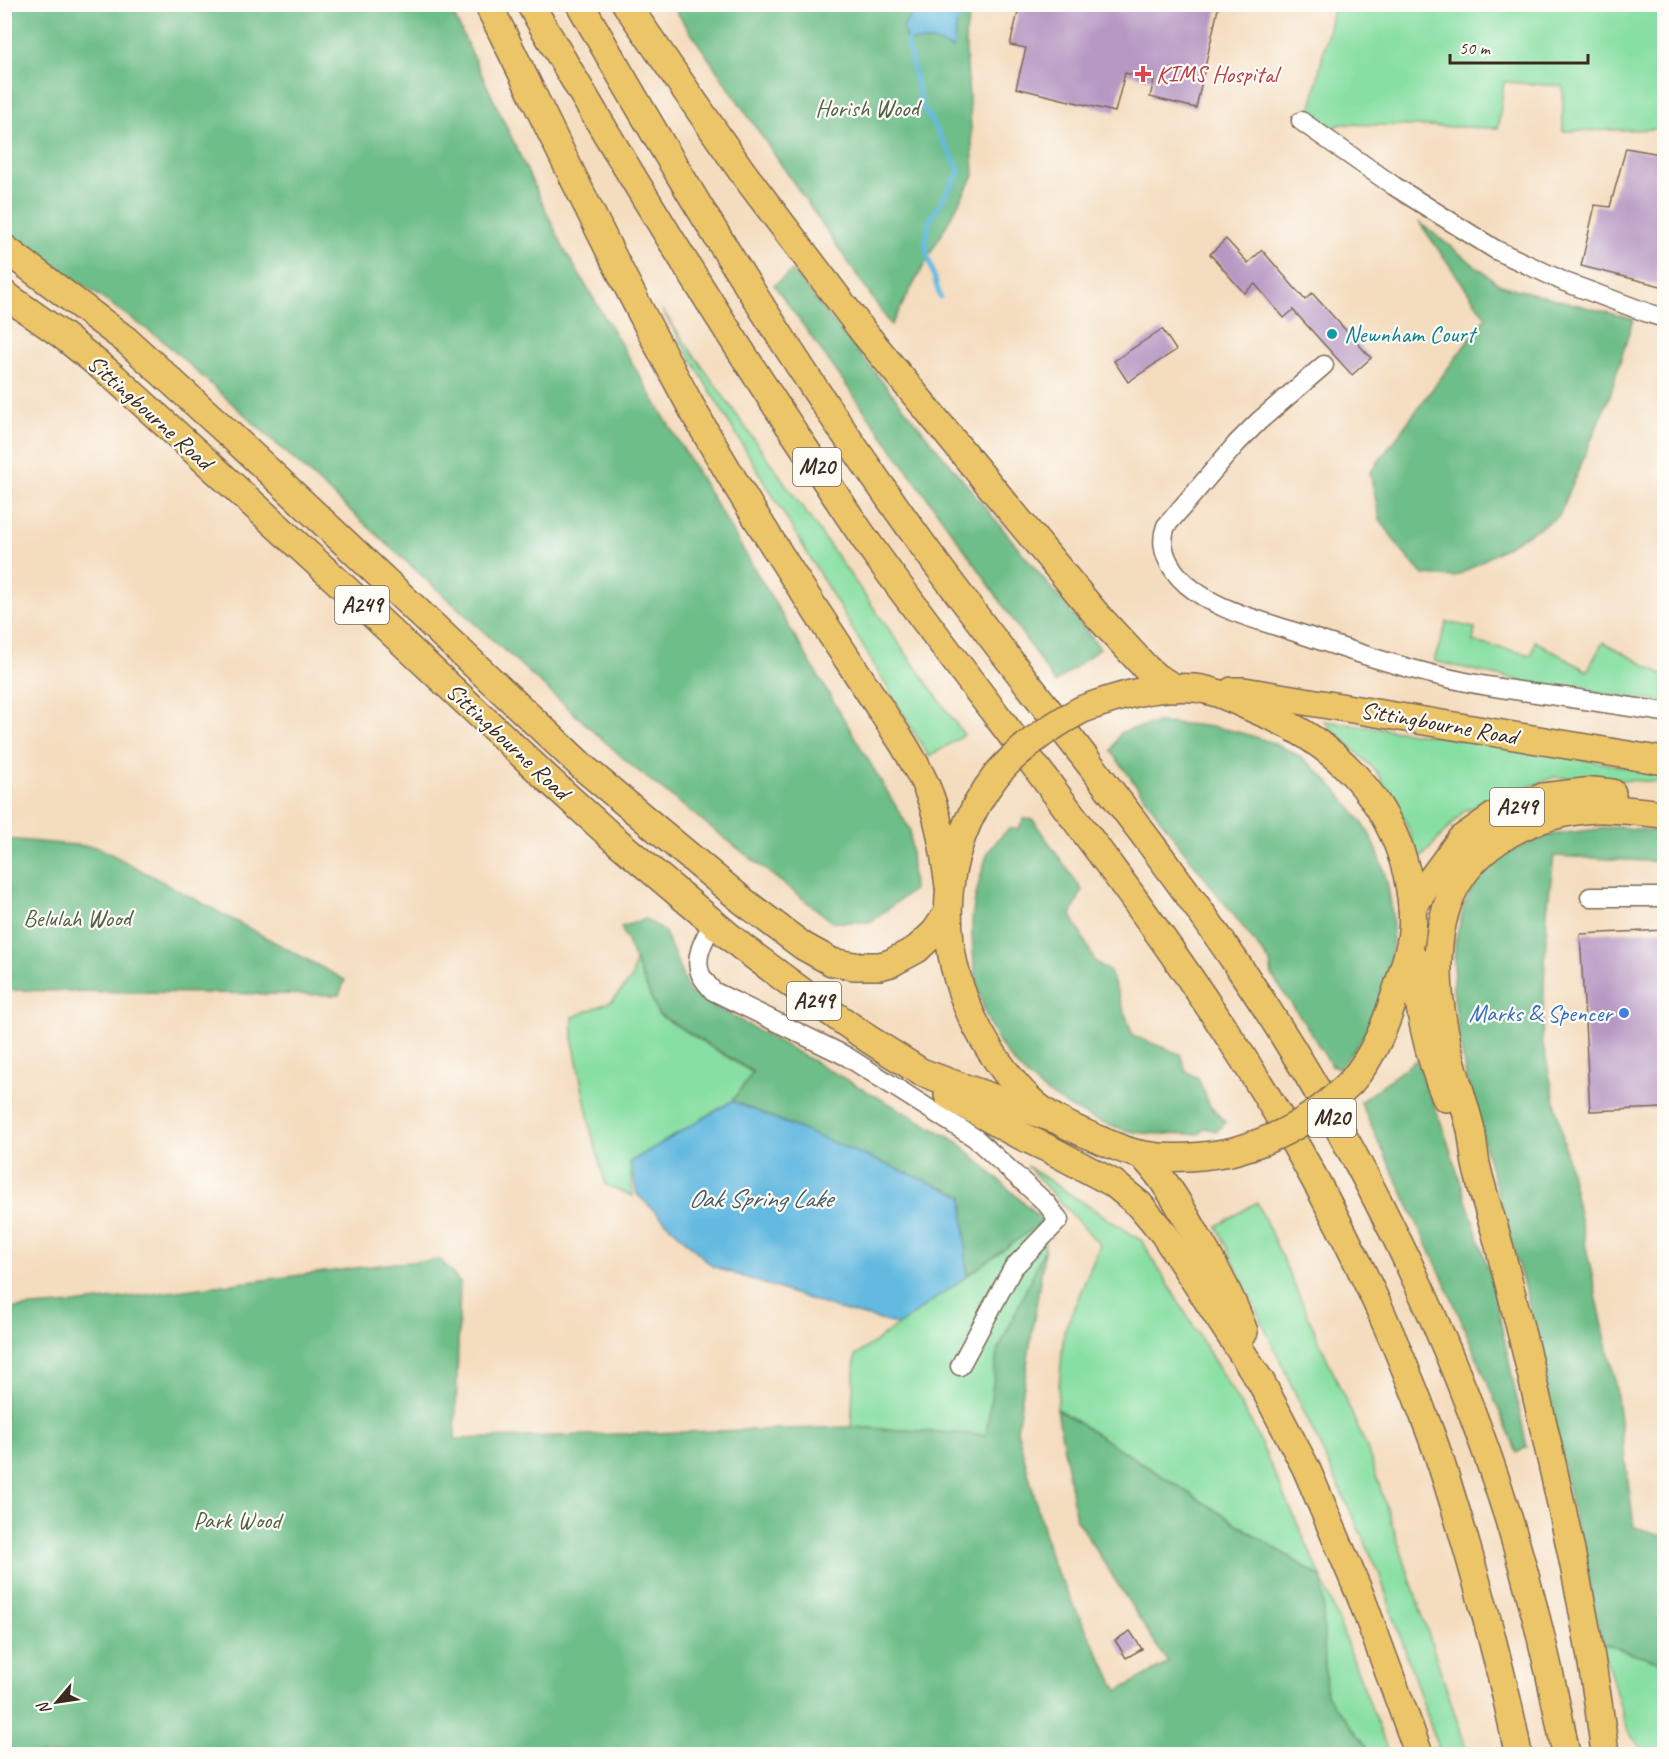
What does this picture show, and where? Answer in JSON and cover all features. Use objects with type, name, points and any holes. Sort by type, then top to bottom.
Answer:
[{"type":"highway","points":[[488,4],[613,255],[695,413],[802,590],[919,771],[938,824],[949,886]]},
{"type":"highway","name":"M20","points":[[530,4],[662,226],[772,401],[873,551],[1146,915],[1228,1035],[1303,1159],[1337,1221],[1374,1299],[1434,1443],[1478,1586],[1518,1755]]},
{"type":"highway","name":"M20","points":[[580,4],[635,101],[753,295],[834,418],[936,564],[1116,798],[1241,969],[1292,1050],[1355,1158],[1427,1306],[1481,1438],[1508,1517],[1530,1594],[1552,1682],[1566,1755]]},
{"type":"highway","points":[[626,4],[743,173],[879,351],[1112,631],[1146,668],[1175,688]]},
{"type":"highway","name":"Sittingbourne Road","points":[[4,248],[126,340],[238,442],[585,769],[743,901],[803,946],[832,962],[854,966],[880,966],[891,963],[917,949],[935,932],[947,914]]},
{"type":"highway","name":"Sittingbourne Road","points":[[4,294],[62,335],[114,377],[336,580],[548,779],[713,924],[816,1002],[921,1072],[1056,1119]]},
{"type":"highway","points":[[1175,688],[1213,691],[1288,724],[1327,749],[1358,778],[1381,808],[1391,826],[1403,857],[1412,908],[1410,944],[1394,999],[1372,1053],[1351,1082],[1320,1111],[1294,1128],[1260,1143],[1230,1152],[1190,1157],[1142,1155],[1099,1139],[1056,1119],[1031,1101],[1016,1086],[1001,1067],[968,1008],[959,985],[947,914],[949,886],[963,833],[975,807],[998,773],[1019,750],[1063,719],[1083,709],[1135,692],[1175,688]]},
{"type":"highway","name":"Sittingbourne Road","points":[[1213,691],[1244,691],[1665,761]]},
{"type":"highway","name":"A249","points":[[1412,908],[1461,839],[1494,816],[1543,797],[1593,791],[1665,797]]},
{"type":"highway","points":[[1605,1755],[1575,1574],[1556,1480],[1513,1295],[1476,1165],[1471,1131],[1447,1044],[1439,998],[1438,957],[1450,899],[1459,881],[1468,865],[1507,834],[1550,817],[1594,809],[1665,814]]},
{"type":"highway","points":[[1410,944],[1428,1051],[1476,1165]]},
{"type":"highway","points":[[921,1072],[947,1095],[1113,1183],[1140,1205],[1179,1257],[1261,1382],[1306,1468],[1365,1607],[1419,1755]]},
{"type":"highway","points":[[1142,1155],[1176,1199],[1219,1277],[1242,1327],[1261,1382]]},
{"type":"lane","points":[[1301,121],[1395,186],[1496,250],[1565,282],[1648,314],[1665,318]]},
{"type":"lane","points":[[1324,365],[1258,421],[1166,526],[1162,538],[1163,548],[1171,566],[1187,585],[1227,609],[1436,676],[1515,691],[1665,712]]},
{"type":"lane","points":[[1590,897],[1665,897]]},
{"type":"lane","points":[[713,924],[699,953],[700,973],[713,991],[846,1056],[975,1138],[1046,1203],[1059,1220],[1013,1268],[960,1366]]},
{"type":"green space","points":[[5,4],[449,5],[564,249],[910,830],[913,890],[870,922],[833,922],[633,767],[161,339],[5,231]]},
{"type":"green space","name":"Horish Wood","points":[[672,5],[972,5],[965,36],[974,175],[891,325]]},
{"type":"green space","points":[[1334,5],[1664,5],[1664,129],[1563,131],[1563,86],[1504,82],[1498,128],[1342,124],[1325,130],[1310,113]]},
{"type":"green space","points":[[1419,222],[1500,285],[1633,319],[1610,395],[1559,516],[1455,577],[1423,575],[1401,550],[1380,519],[1370,473],[1486,317]]},
{"type":"green space","points":[[792,271],[1100,648],[1055,683],[980,571],[774,285]]},
{"type":"green space","points":[[662,310],[964,735],[929,757]]},
{"type":"green space","points":[[1447,622],[1475,628],[1473,642],[1532,655],[1535,641],[1587,671],[1603,642],[1664,675],[1664,702],[1542,686],[1434,661]]},
{"type":"green space","points":[[1324,721],[1495,744],[1664,774],[1664,782],[1554,777],[1464,811],[1419,860],[1405,820],[1377,772]]},
{"type":"green space","points":[[1155,723],[1189,724],[1223,729],[1257,737],[1288,750],[1313,767],[1328,782],[1359,818],[1373,842],[1389,895],[1392,914],[1392,951],[1372,1021],[1361,1040],[1339,1068],[1331,1065],[1272,976],[1270,962],[1181,847],[1111,751],[1121,732]]},
{"type":"green space","points":[[1024,819],[1033,820],[1082,890],[1071,915],[1095,961],[1110,972],[1133,1036],[1180,1054],[1186,1071],[1198,1078],[1210,1106],[1226,1122],[1217,1131],[1205,1128],[1199,1134],[1143,1133],[1106,1124],[1052,1097],[1021,1071],[997,1039],[978,988],[973,947],[973,911],[988,853],[1003,834],[1009,829],[1018,829]]},
{"type":"green space","points":[[1616,827],[1664,832],[1664,862],[1554,856],[1547,911],[1542,1040],[1615,1383],[1634,1527],[1663,1535],[1664,1663],[1601,1643],[1527,1297],[1468,1088],[1453,989],[1455,942],[1465,903],[1475,883],[1492,863],[1505,854],[1549,835]]},
{"type":"green space","name":"Belulah Wood","points":[[5,839],[98,847],[345,980],[339,995],[5,990]]},
{"type":"green space","points":[[646,919],[665,932],[689,992],[958,1142],[1043,1221],[967,1276],[963,1196],[732,1101],[753,1072],[658,1014],[621,927]]},
{"type":"green space","points":[[635,961],[658,1014],[753,1073],[732,1101],[630,1162],[633,1196],[606,1185],[591,1131],[573,1041],[573,1017],[612,1001],[632,978]]},
{"type":"green space","points":[[1416,1060],[1443,1128],[1491,1277],[1527,1447],[1517,1453],[1447,1287],[1360,1102]]},
{"type":"green space","points":[[1027,1166],[1142,1241],[1251,1422],[1322,1578],[1057,1409],[1064,1332],[1100,1245]]},
{"type":"green space","points":[[1257,1202],[1367,1448],[1468,1754],[1440,1754],[1378,1570],[1217,1226]]},
{"type":"green space","points":[[1043,1221],[1045,1248],[997,1353],[987,1435],[851,1427],[855,1356]]},
{"type":"green space","name":"Park Wood","points":[[1045,1248],[1017,1430],[1052,1563],[1118,1691],[1168,1663],[1076,1519],[1057,1409],[1322,1578],[1326,1694],[1373,1754],[5,1754],[5,1309],[75,1304],[395,1263],[441,1260],[460,1283],[455,1439],[851,1427],[986,1435],[997,1353]]},
{"type":"green space","points":[[1322,1578],[1389,1754],[1373,1754],[1325,1694]]},
{"type":"green space","points":[[1601,1643],[1664,1663],[1664,1754],[1646,1754],[1628,1732]]},
{"type":"water","points":[[908,5],[950,5],[957,21],[953,49],[932,41],[907,41],[903,27],[916,7]]},
{"type":"water","name":"Oak Spring Lake","points":[[732,1101],[963,1196],[967,1276],[899,1325],[838,1309],[712,1266],[637,1194],[630,1162]]},
{"type":"building","points":[[1020,4],[1219,4],[1196,108],[1150,97],[1154,80],[1125,73],[1115,112],[1016,88],[1026,48],[1010,45]]},
{"type":"building","points":[[1626,148],[1665,155],[1665,287],[1581,266],[1595,205],[1610,207]]},
{"type":"building","points":[[1226,239],[1248,263],[1262,250],[1305,300],[1312,293],[1371,358],[1352,375],[1293,310],[1284,318],[1255,284],[1244,293],[1210,254]]},
{"type":"building","points":[[1162,329],[1176,350],[1128,382],[1114,361]]},
{"type":"building","name":"Marks & Spencer","points":[[1665,930],[1665,1108],[1590,1111],[1580,934]]},
{"type":"building","points":[[1130,1631],[1142,1649],[1126,1658],[1115,1640]]},
{"type":"waterway","points":[[957,21],[965,4]]},
{"type":"waterway","points":[[907,41],[921,103],[960,171],[929,221],[925,246],[940,297]]},
{"type":"place","name":"KIMS Hospital","points":[[1143,74]]},
{"type":"place","name":"Newnham Court","points":[[1332,334]]},
{"type":"place","name":"Marks & Spencer","points":[[1624,1013]]}]
